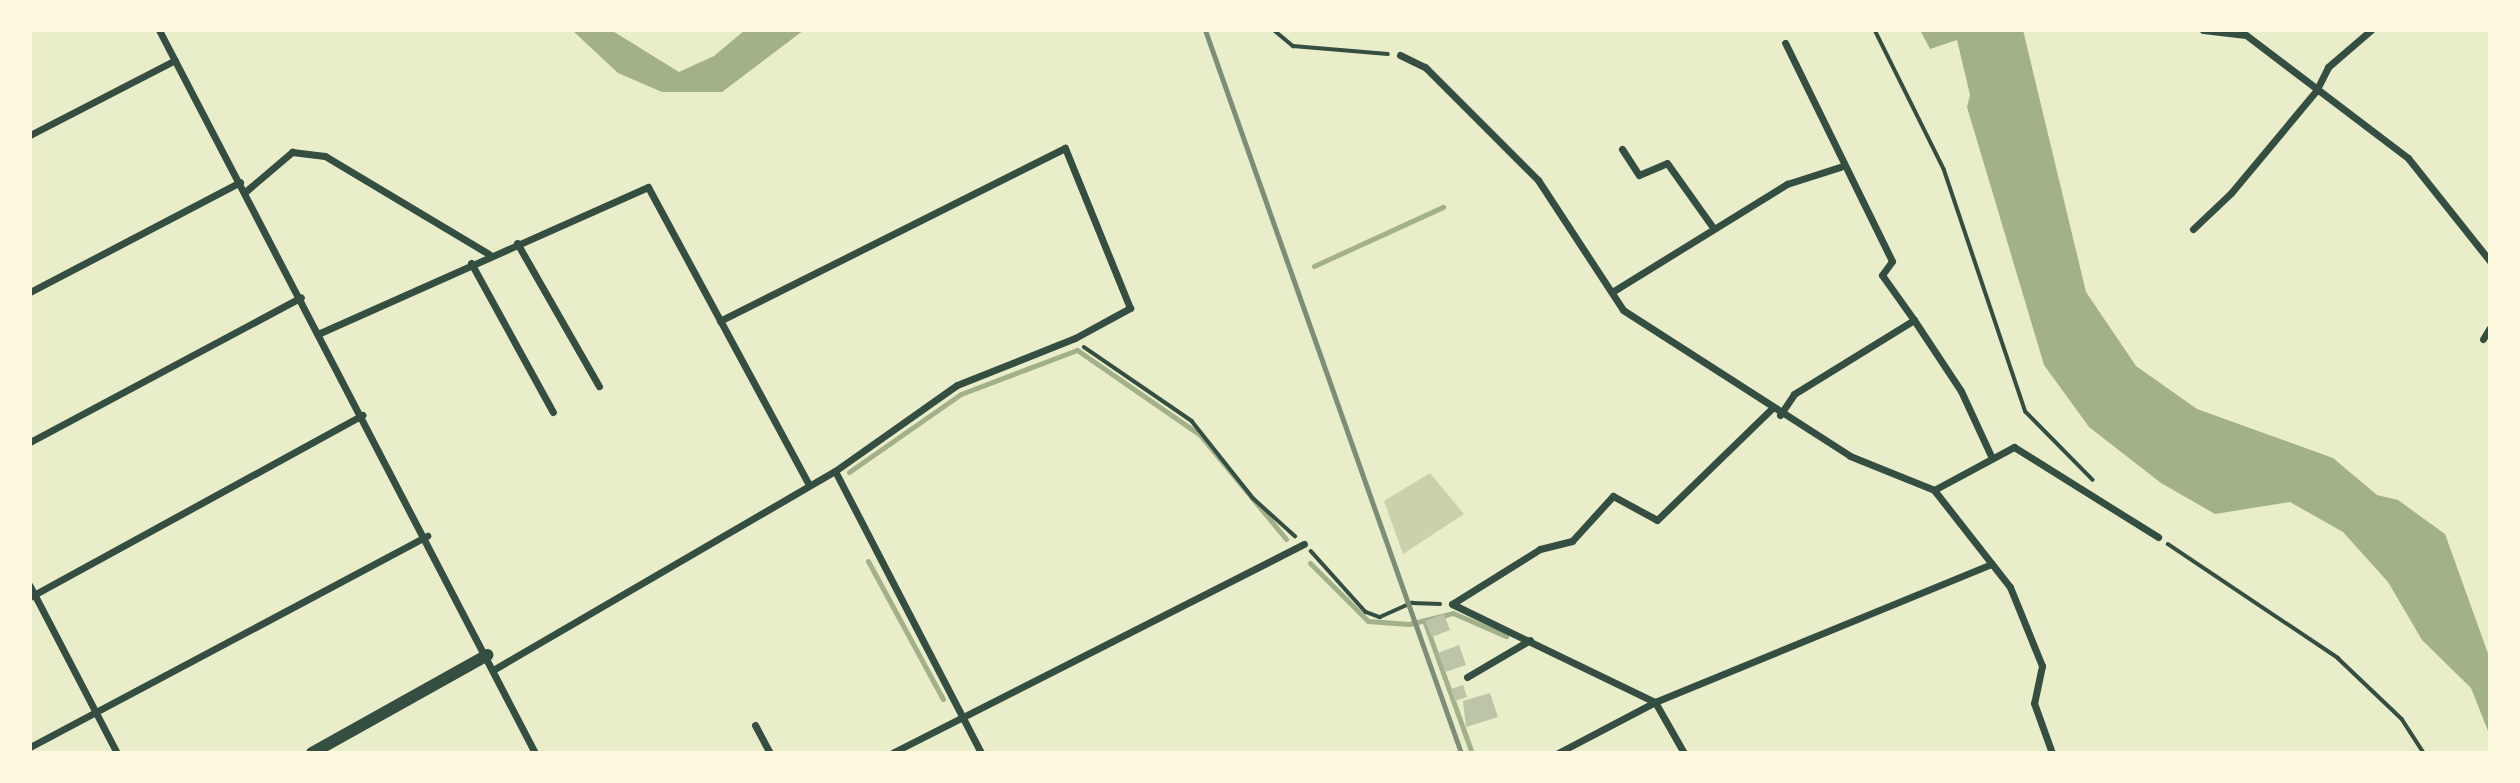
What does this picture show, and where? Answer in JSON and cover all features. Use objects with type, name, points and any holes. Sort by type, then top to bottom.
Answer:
[{"type":"street","points":[[159,30],[427,536],[535,753]]},
{"type":"street","points":[[2203,30],[2246,35],[2316,91],[2408,158],[2490,261]]},
{"type":"street","points":[[2193,229],[2316,91],[2328,67],[2371,30]]},
{"type":"street","points":[[1785,43],[1840,167],[1892,261],[1882,275],[1961,391],[1991,456]]},
{"type":"street","points":[[1400,55],[1425,67],[1538,180],[1623,310],[1780,415],[1850,456],[1934,490],[2010,587],[2042,666],[2034,703],[2052,753]]},
{"type":"street","points":[[30,135],[175,60]]},
{"type":"street","points":[[493,670],[808,483],[835,471],[957,385],[1075,338],[1130,308],[1065,148],[720,321]]},
{"type":"street","points":[[1622,149],[1639,175],[1667,163],[1712,226]]},
{"type":"street","points":[[245,192],[292,152],[325,156],[489,254]]},
{"type":"street","points":[[1612,292],[1712,226],[1787,184],[1840,167]]},
{"type":"street","points":[[30,292],[240,182]]},
{"type":"street","points":[[320,333],[489,254],[649,187],[808,483]]},
{"type":"street","points":[[517,243],[599,386]]},
{"type":"street","points":[[471,263],[553,412]]},
{"type":"street","points":[[30,442],[301,297]]},
{"type":"street","points":[[1780,415],[1794,394],[1914,320]]},
{"type":"street","points":[[2483,338],[2490,328]]},
{"type":"street","points":[[1452,604],[1540,549],[1572,541],[1613,496],[1657,520],[1771,409]]},
{"type":"street","points":[[32,595],[362,415]]},
{"type":"street","points":[[1934,490],[1991,456],[2014,447],[2158,537]]},
{"type":"street","points":[[835,471],[981,753]]},
{"type":"street","points":[[30,747],[427,536]]},
{"type":"street","points":[[892,753],[1304,544]]},
{"type":"street","points":[[1558,753],[1655,702],[1992,564]]},
{"type":"street","points":[[30,586],[32,595],[117,753]]},
{"type":"street","points":[[1452,604],[1655,702],[1684,753]]},
{"type":"street","points":[[1467,677],[1530,640]]},
{"type":"street","points":[[312,753],[487,655]]},
{"type":"street","points":[[755,725],[770,753]]},
{"type":"path","points":[[1274,30],[1293,46],[1400,55]]},
{"type":"path","points":[[1875,30],[1944,169],[2026,412],[2103,489]]},
{"type":"path","points":[[1075,338],[1192,421],[1253,498],[1304,544],[1366,612],[1380,617],[1412,603],[1452,604]]},
{"type":"path","points":[[2158,537],[2338,658],[2402,719],[2424,753]]},
{"type":"shaded area","points":[[572,30],[611,30],[679,72],[714,56],[745,30],[804,30],[722,92],[662,92],[618,73]]},
{"type":"shaded area","points":[[1920,30],[2023,30],[2086,292],[2136,366],[2197,409],[2333,458],[2377,495],[2398,500],[2445,534],[2490,659],[2490,736],[2471,688],[2422,640],[2388,582],[2343,532],[2290,502],[2215,514],[2161,483],[2089,427],[2044,365],[1967,107],[1970,95],[1957,40],[1930,49]]},
{"type":"shaded area","points":[[1430,473],[1464,514],[1403,554],[1384,501]]},
{"type":"building","points":[[1444,614],[1450,630],[1432,637],[1425,621]]},
{"type":"building","points":[[1459,645],[1466,665],[1445,672],[1438,653]]},
{"type":"building","points":[[1463,685],[1467,697],[1455,701],[1451,689]]},
{"type":"building","points":[[1490,693],[1498,717],[1466,727],[1463,701]]},
{"type":"waterway","points":[[1314,266],[1443,207]]},
{"type":"waterway","points":[[849,472],[961,394],[1077,350],[1200,435],[1286,539]]},
{"type":"waterway","points":[[868,561],[943,699]]},
{"type":"waterway","points":[[1310,563],[1368,621],[1409,624],[1453,613],[1506,636]]},
{"type":"waterway","points":[[1424,620],[1472,753]]},
{"type":"railway","points":[[1205,30],[1461,753]]}]
